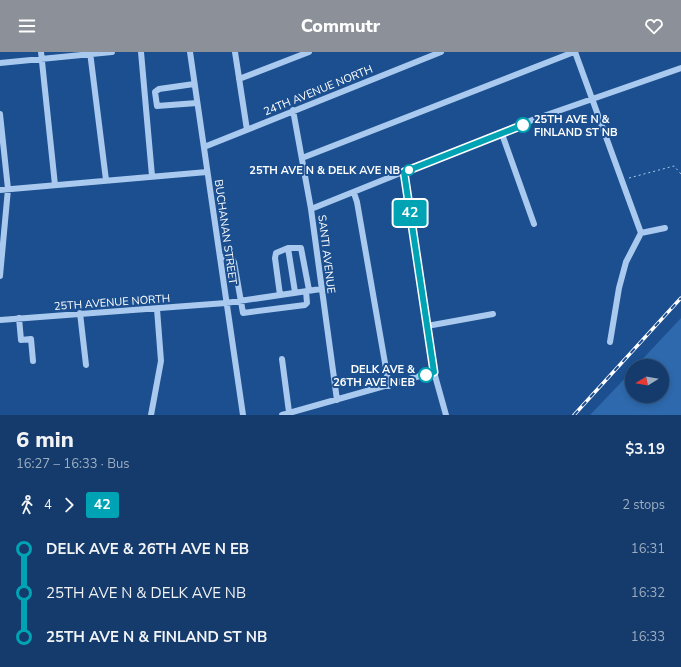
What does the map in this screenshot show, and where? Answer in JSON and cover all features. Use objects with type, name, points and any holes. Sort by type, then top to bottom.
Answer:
[{"type":"street","points":[[0,63],[42,55],[112,52]]},
{"type":"street","points":[[141,52],[152,176]]},
{"type":"street","name":"BUCHANAN STREET","points":[[190,52],[243,415]]},
{"type":"street","points":[[235,52],[247,130]]},
{"type":"street","points":[[239,80],[309,52]]},
{"type":"street","name":"24TH AVENUE NORTH","points":[[204,148],[293,110],[441,52]]},
{"type":"street","points":[[302,158],[574,52],[641,233],[626,262],[618,294],[610,342]]},
{"type":"street","points":[[91,53],[106,180]]},
{"type":"street","points":[[42,55],[55,185]]},
{"type":"street","points":[[311,209],[535,120],[681,68]]},
{"type":"street","points":[[194,84],[159,89],[155,92],[157,106],[197,103]]},
{"type":"street","name":"SANTI AVENUE","points":[[293,110],[311,209],[337,400]]},
{"type":"street","points":[[0,114],[8,189],[0,276]]},
{"type":"street","points":[[502,134],[534,224]]},
{"type":"street","points":[[0,190],[207,172]]},
{"type":"street","points":[[404,172],[426,326],[434,372],[446,415]]},
{"type":"street","points":[[354,193],[357,202],[389,386]]},
{"type":"street","points":[[641,233],[665,228]]},
{"type":"street","points":[[220,258],[232,258],[234,262],[242,310],[246,314],[302,306],[307,303],[307,290],[301,248],[288,248],[276,253],[275,258],[280,295]]},
{"type":"street","points":[[288,248],[295,292]]},
{"type":"street","name":"25TH AVENUE NORTH","points":[[0,320],[226,303],[321,289]]},
{"type":"street","points":[[151,415],[161,361],[157,309]]},
{"type":"street","points":[[80,313],[86,365]]},
{"type":"street","points":[[426,326],[493,314]]},
{"type":"street","points":[[19,318],[21,340],[31,339],[33,361]]},
{"type":"street","points":[[282,359],[289,412]]},
{"type":"street","points":[[282,415],[389,386],[434,372]]},
{"type":"path","points":[[626,179],[674,166],[681,174]]},
{"type":"shaded area","points":[[681,318],[681,415],[590,415],[625,378],[625,403],[669,403],[669,359],[643,359]]},
{"type":"railway","points":[[574,415],[681,298]]},
{"type":"bus line","name":"42","points":[[426,375],[434,372],[404,172],[523,125]]},
{"type":"place","name":"25TH AVE N & FINLAND ST NB","points":[[523,125]]},
{"type":"place","name":"25TH AVE N & DELK AVE NB","points":[[409,170]]},
{"type":"place","name":"DELK AVE & 26TH AVE N EB","points":[[426,375]]}]
